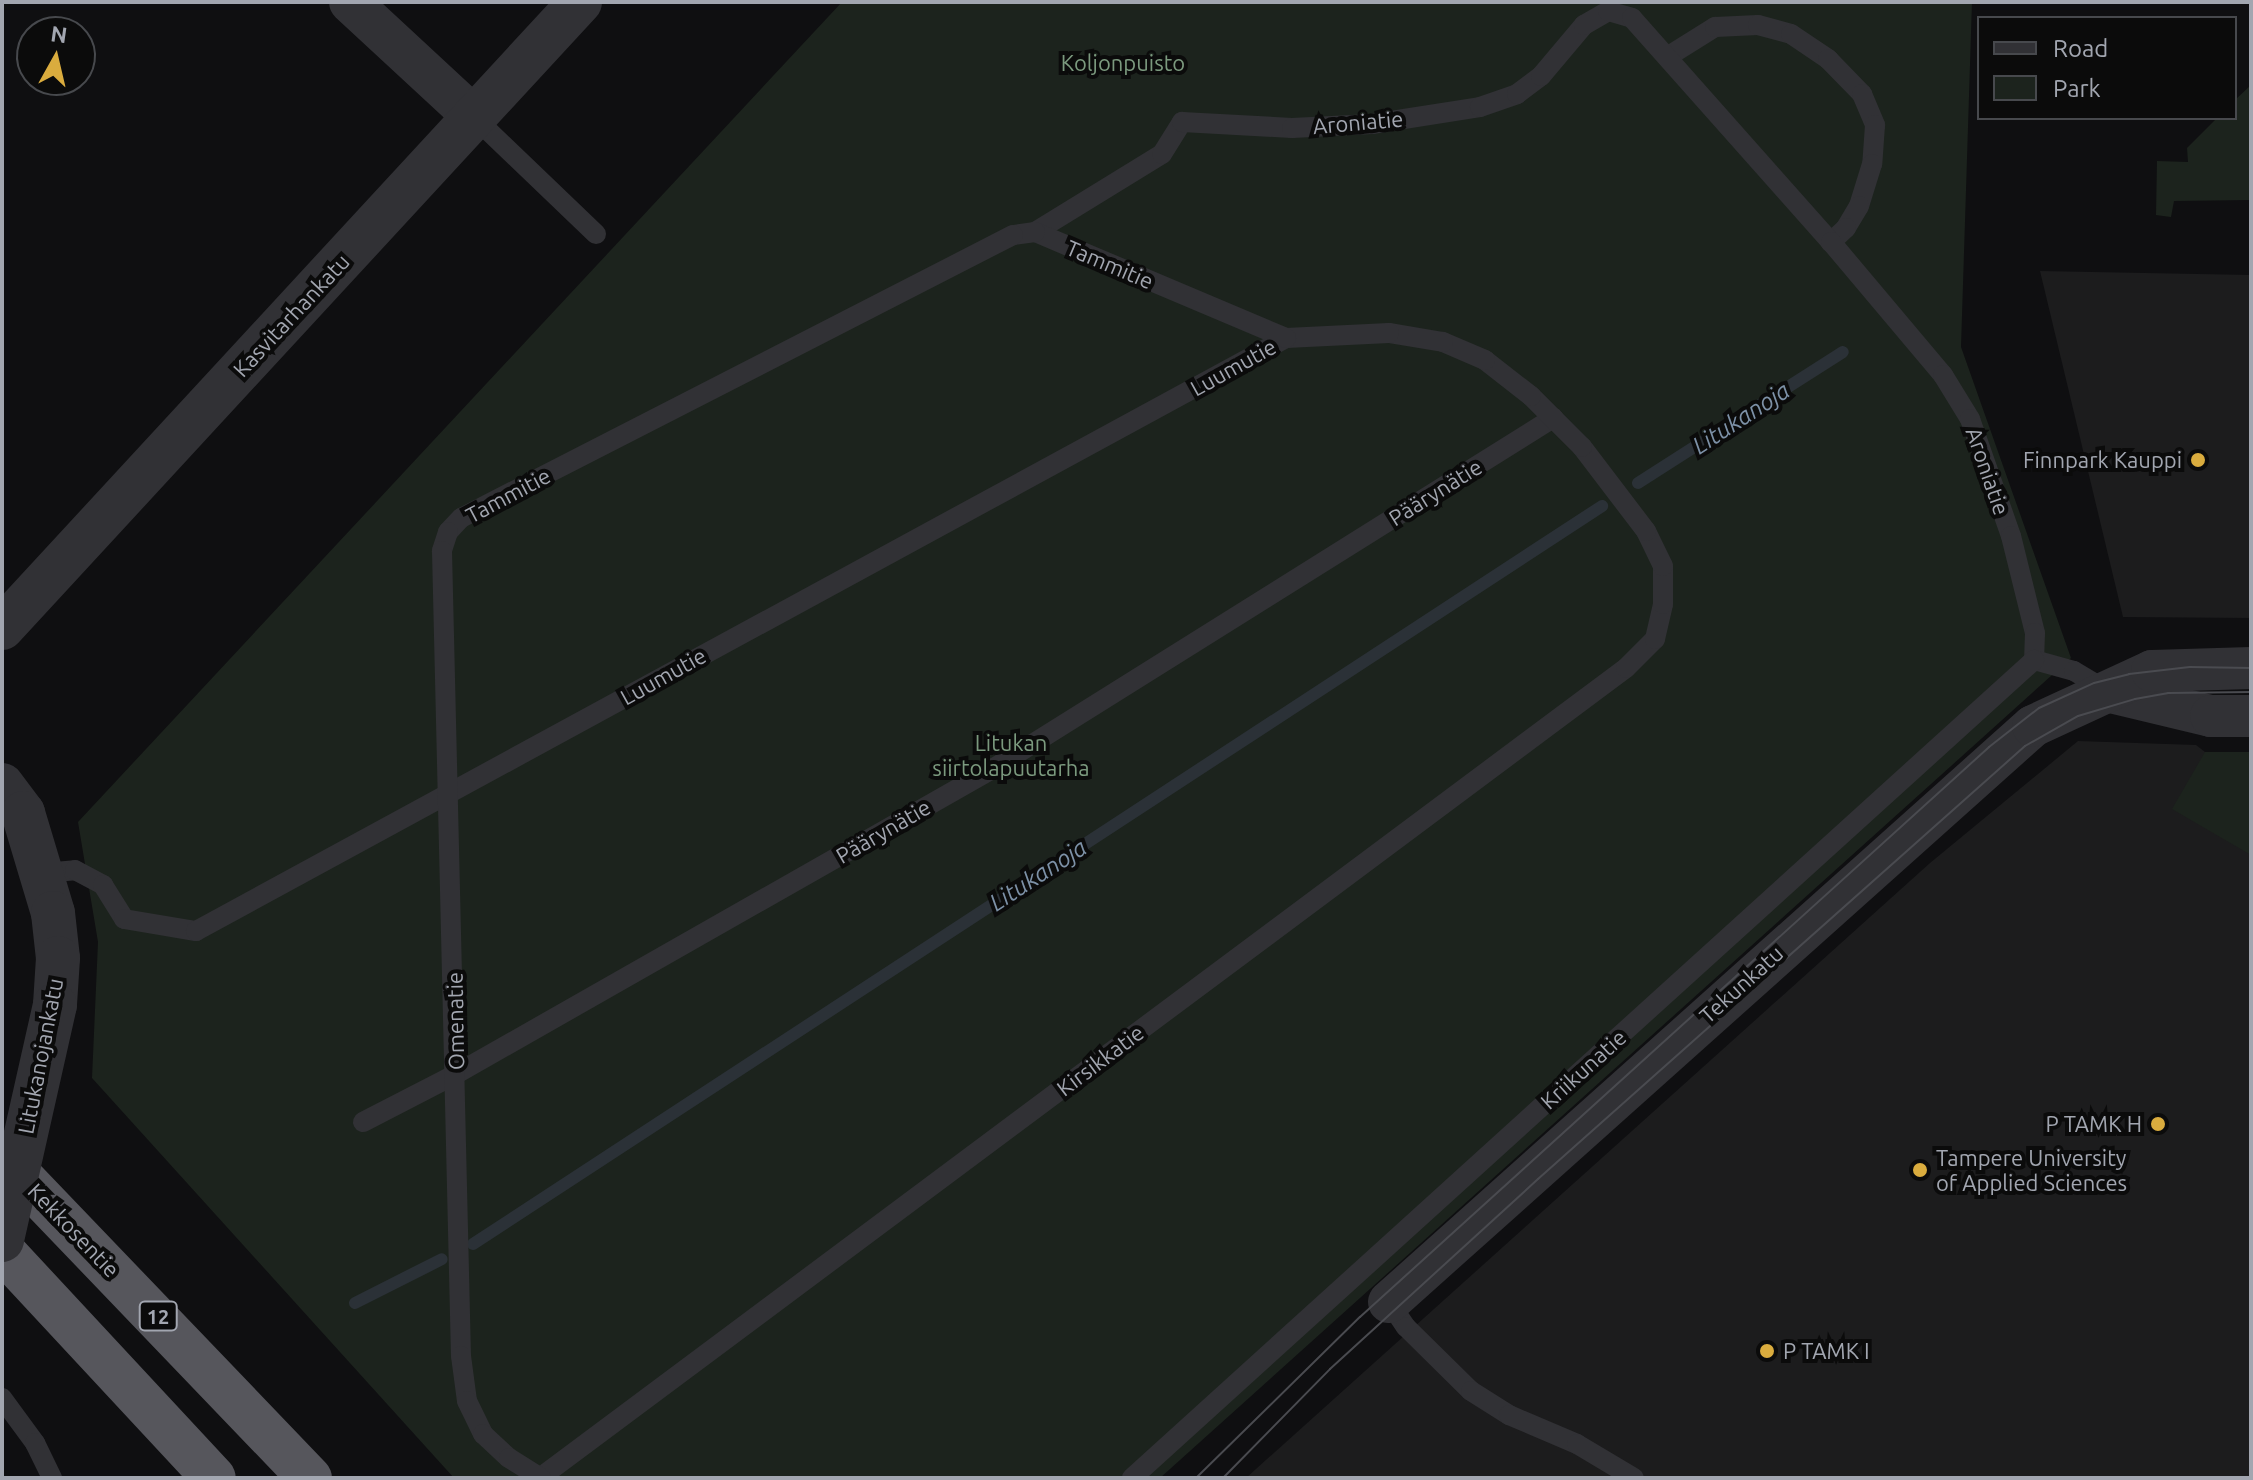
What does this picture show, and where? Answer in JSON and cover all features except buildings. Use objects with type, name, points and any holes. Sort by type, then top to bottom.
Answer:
[{"type":"highway","name":"Kekkosentie","points":[[2,1157],[310,1478]]},
{"type":"highway","points":[[2,1250],[214,1478]]},
{"type":"street","points":[[350,2],[474,117]]},
{"type":"street","name":"Kasvitarhankatu","points":[[2,628],[580,2]]},
{"type":"street","name":"Tekunkatu","points":[[1389,1302],[2013,741],[2053,715],[2111,692],[2152,671],[2251,668]]},
{"type":"street","points":[[2111,692],[2211,716],[2251,716]]},
{"type":"street","name":"Litukanojankatu","points":[[2,785],[23,813],[43,873],[53,913],[58,958],[55,1005],[2,1240]]},
{"type":"lane","name":"Aroniatie","points":[[1035,232],[1162,154],[1182,122],[1292,128],[1372,124],[1480,107],[1517,94],[1541,76],[1584,25],[1608,11],[1632,18],[1831,242],[1943,375],[1970,419],[2024,582],[2035,633],[2034,660]]},
{"type":"lane","points":[[1667,57],[1715,27],[1758,25],[1791,34],[1828,59],[1862,94],[1875,125],[1872,164],[1859,206],[1846,228],[1831,242]]},
{"type":"lane","points":[[474,117],[596,234]]},
{"type":"lane","name":"Tammitie","points":[[448,532],[461,518],[984,249],[1013,235],[1035,232],[1286,338],[1389,333],[1443,342],[1485,360],[1531,396],[1553,418],[1615,488],[1646,531],[1663,566],[1663,604],[1655,639]]},
{"type":"lane","name":"Luumutie","points":[[43,873],[75,870],[103,885],[124,919],[196,931],[1286,338]]},
{"type":"lane","name":"Päärynätie","points":[[363,1122],[456,1074],[994,768],[1553,418]]},
{"type":"lane","name":"Omenatie","points":[[448,532],[442,551],[461,1356],[467,1401],[483,1434],[509,1458],[541,1478]]},
{"type":"lane","name":"Kirsikkatie","points":[[541,1478],[1626,668],[1655,639]]},
{"type":"lane","points":[[2034,660],[2074,671],[2111,692]]},
{"type":"lane","name":"Kriikunatie","points":[[1132,1478],[2034,660]]},
{"type":"lane","points":[[1389,1302],[1406,1327],[1471,1391],[1509,1415],[1577,1444],[1634,1478]]},
{"type":"lane","points":[[2,1398],[35,1443],[52,1478]]},
{"type":"shaded area","points":[[2040,271],[2251,275],[2251,618],[2123,617]]},
{"type":"shaded area","name":"Tampere University of Applied Sciences","points":[[2078,741],[2196,745],[2205,752],[2251,752],[2251,1478],[1246,1478],[1930,863]]},
{"type":"green space","name":"Litukan siirtolapuutarha","points":[[842,2],[1972,2],[1961,347],[2071,658],[1160,1478],[454,1478],[92,1078],[98,942],[78,822]]},
{"type":"green space","points":[[2251,85],[2251,214],[2250,200],[2174,201],[2171,217],[2156,215],[2157,161],[2188,162],[2187,148],[2215,120],[2237,120],[2237,98]]},
{"type":"green space","points":[[2205,752],[2251,752],[2251,855],[2172,809]]},
{"type":"waterway","name":"Litukanoja","points":[[1638,483],[1843,352]]},
{"type":"waterway","name":"Litukanoja","points":[[473,1244],[1602,506]]},
{"type":"waterway","points":[[355,1303],[442,1259]]},
{"type":"tram line","points":[[1196,1478],[1360,1317],[1989,747],[2039,708],[2094,683],[2129,674],[2190,667],[2251,668]]},
{"type":"tram line","points":[[1223,1478],[1330,1369],[1538,1179],[2025,746],[2078,716],[2135,699],[2168,693],[2251,692]]},
{"type":"place","name":"Finnpark Kauppi","points":[[2198,460]]},
{"type":"place","name":"P TAMK H","points":[[2158,1124]]},
{"type":"place","name":"Tampere University of Applied Sciences","points":[[1920,1170]]},
{"type":"place","name":"P TAMK I","points":[[1767,1351]]},
{"type":"park label","name":"Koljonpuisto","points":[[1123,63]]}]
